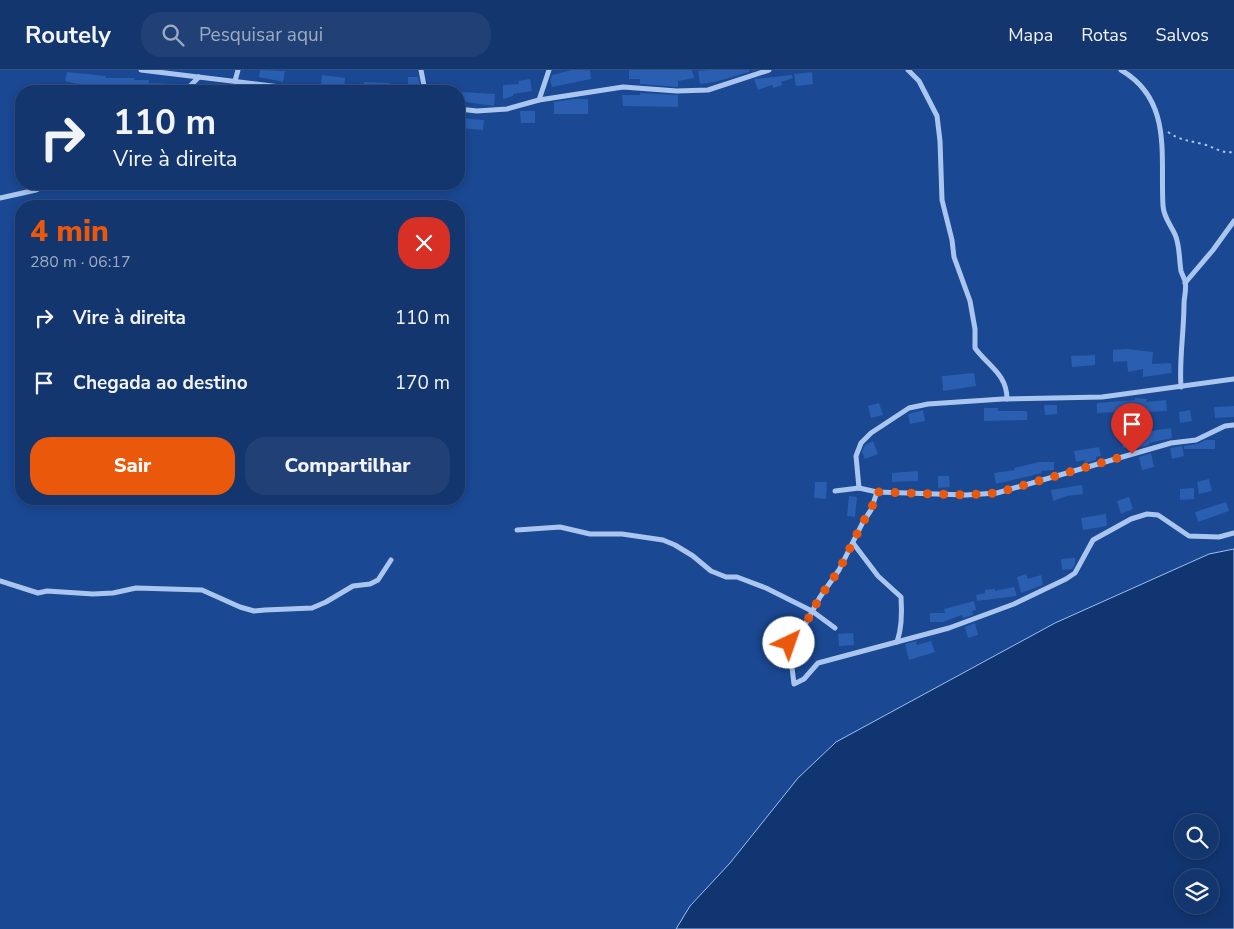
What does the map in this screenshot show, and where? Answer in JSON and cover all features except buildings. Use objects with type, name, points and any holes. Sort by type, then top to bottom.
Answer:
[{"type":"street","points":[[142,70],[262,85]]},
{"type":"street","points":[[236,82],[238,70]]},
{"type":"street","points":[[421,70],[424,85]]},
{"type":"street","points":[[539,100],[549,70]]},
{"type":"street","points":[[465,110],[508,110],[539,100],[623,88],[677,91],[708,90],[769,70]]},
{"type":"street","points":[[908,70],[919,81],[937,116],[940,141],[942,200],[954,257],[970,302],[975,329],[975,348],[992,364],[1005,383],[1007,399]]},
{"type":"street","points":[[1121,70],[1136,79],[1148,94],[1160,126],[1163,209],[1167,223],[1175,235],[1180,251],[1181,271],[1186,283],[1183,347],[1179,367],[1181,387]]},
{"type":"street","points":[[191,85],[199,77]]},
{"type":"street","points":[[0,198],[36,190]]},
{"type":"street","points":[[1186,283],[1234,221]]},
{"type":"street","points":[[859,488],[856,456],[861,443],[892,418],[909,408],[928,404],[1007,399],[1102,397],[1234,380]]},
{"type":"street","points":[[835,491],[859,488],[877,492],[966,495],[997,493],[1171,443],[1196,440],[1226,426],[1234,425]]},
{"type":"street","points":[[877,492],[871,510],[839,570],[812,611],[801,632],[789,643],[794,684],[804,679],[818,663],[949,628],[1014,604],[1066,580],[1075,573],[1093,540],[1131,519],[1147,514],[1158,515],[1189,536],[1219,537],[1234,533]]},
{"type":"street","points":[[517,530],[560,527],[590,534],[622,534],[663,540],[675,545],[711,571],[753,583],[812,611],[835,628]]},
{"type":"street","points":[[853,543],[878,576],[901,597],[902,616],[899,623],[900,634],[897,642]]},
{"type":"street","points":[[0,581],[38,593],[113,593],[136,588],[202,590],[240,608],[254,611],[312,608],[353,586],[370,584],[378,580],[391,560]]},
{"type":"path","points":[[1160,126],[1183,140],[1204,144],[1222,152],[1234,152]]},
{"type":"water","points":[[1234,549],[1234,929],[676,929],[690,906],[730,863],[798,778],[836,742],[1055,623],[1209,554]]},
{"type":"route","points":[[789,643],[801,632],[820,597],[839,570],[871,510],[877,492],[966,495],[997,493],[1132,454]]}]
